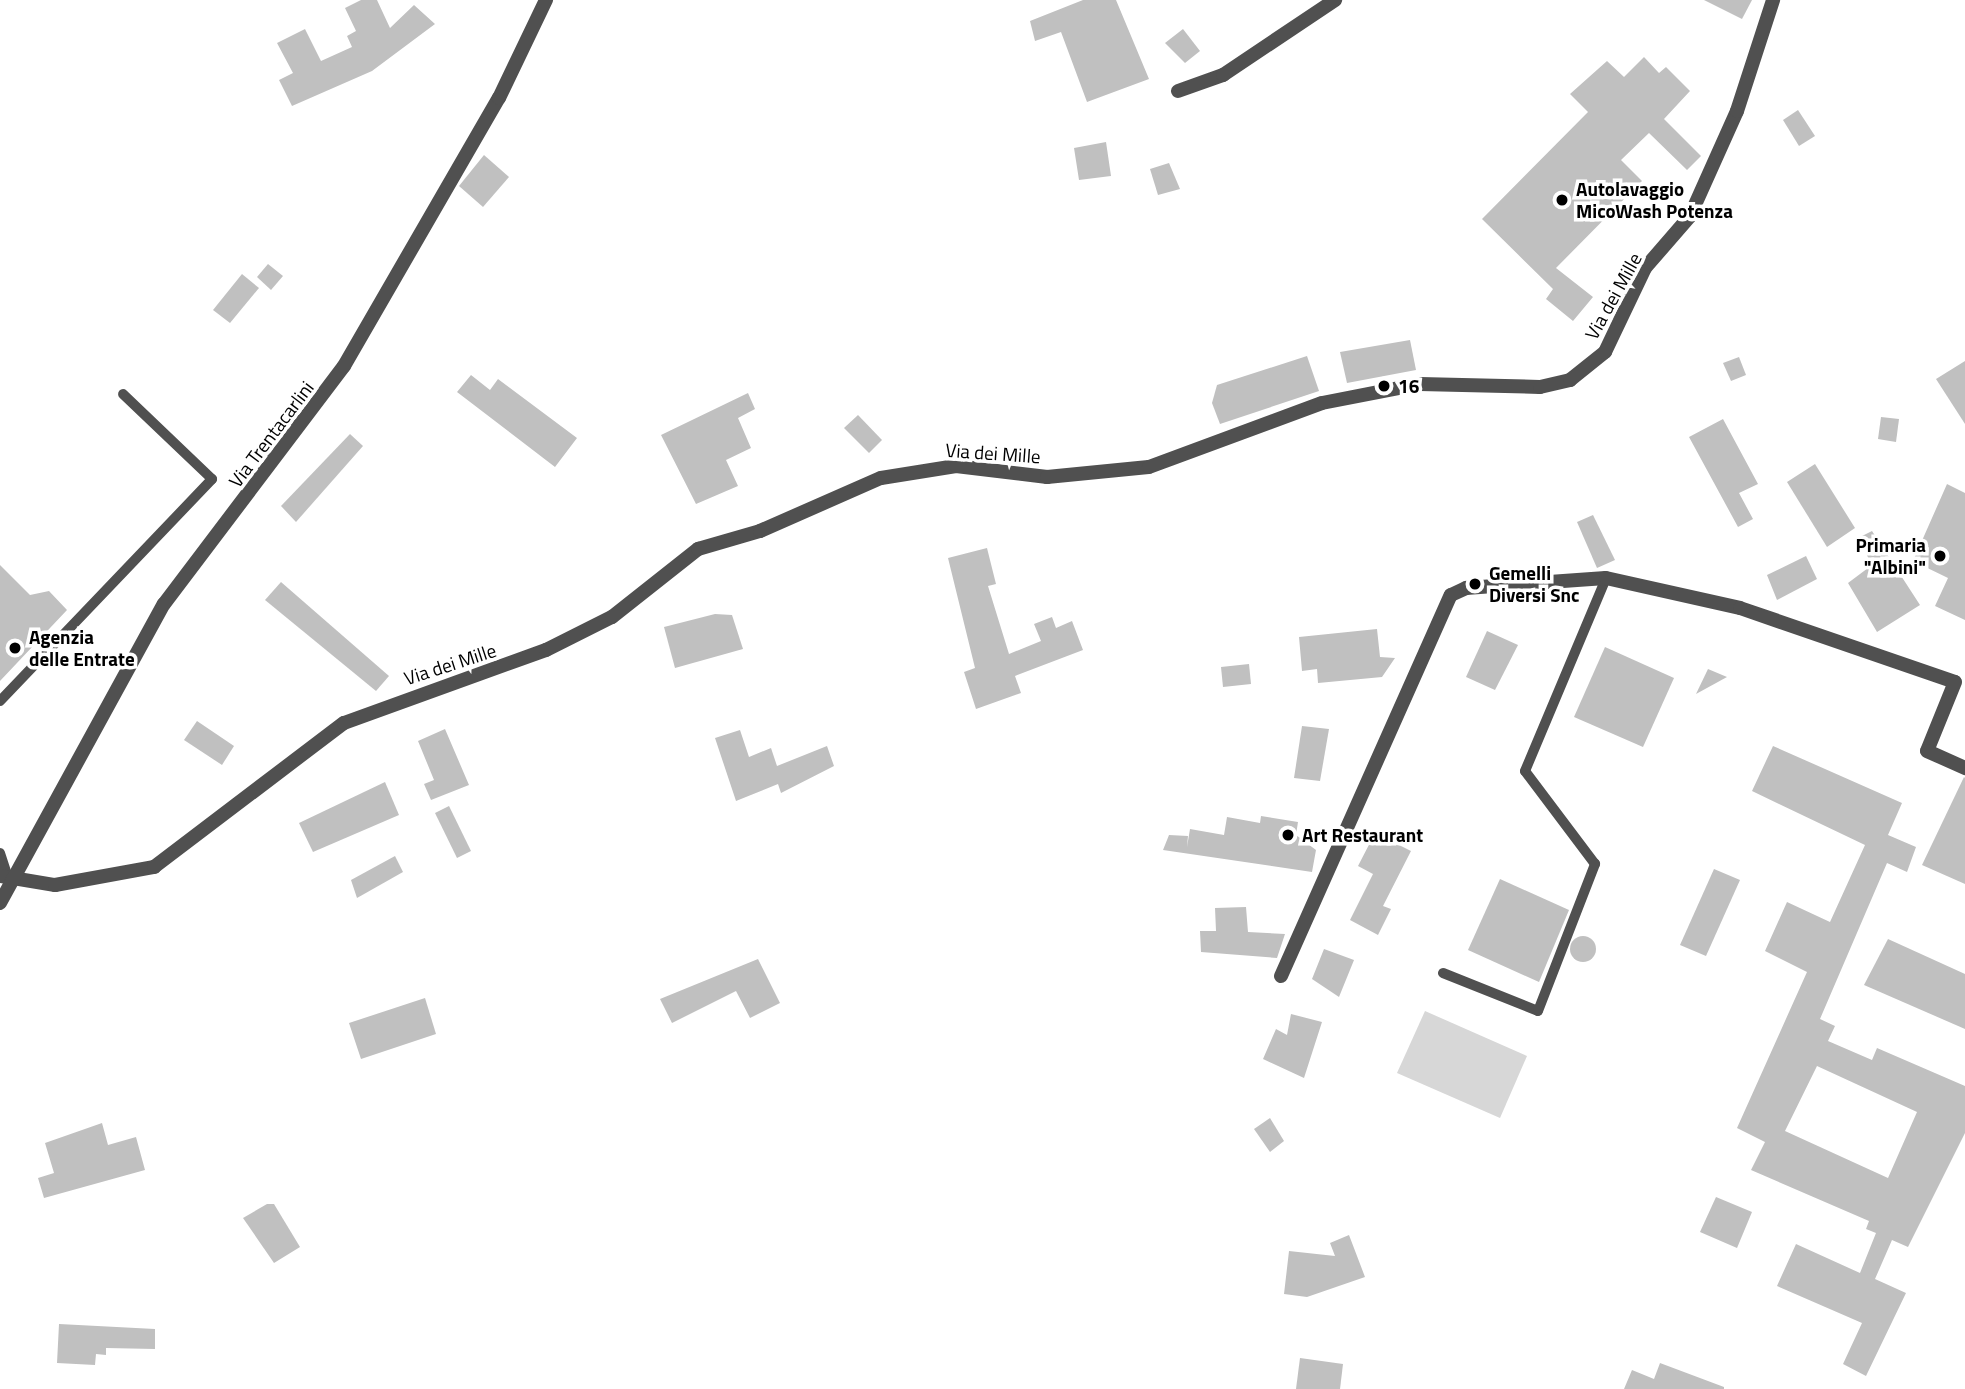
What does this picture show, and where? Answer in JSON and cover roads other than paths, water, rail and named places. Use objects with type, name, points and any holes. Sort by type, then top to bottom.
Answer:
[{"type":"street","name":"Via Trentacarlini","points":[[5,878],[164,604],[344,366],[499,98],[546,0]]},
{"type":"street","points":[[1178,91],[1223,75],[1335,0]]},
{"type":"street","name":"Via dei Mille","points":[[5,878],[91,882],[154,867],[344,723],[546,650],[612,617],[698,549],[760,531],[881,478],[956,466],[1047,477],[1149,467],[1322,403],[1420,384],[1540,387],[1570,380],[1605,352],[1645,268],[1690,216],[1737,111],[1773,0]]},
{"type":"street","points":[[1281,976],[1451,595],[1522,580],[1606,578],[1740,608],[1960,684],[1927,751],[1965,768]]},
{"type":"street","points":[[0,903],[5,878]]},
{"type":"lane","points":[[0,701],[212,479],[123,394]]},
{"type":"lane","points":[[1443,973],[1538,1011],[1595,864],[1525,771],[1606,578]]},
{"type":"lane","points":[[0,853],[5,878]]},
{"type":"place","name":"Autolavaggio MicoWash Potenza","points":[[1562,200]]},
{"type":"place","name":"16","points":[[1384,386]]},
{"type":"place","name":"Primaria \"Albini\"","points":[[1940,556]]},
{"type":"place","name":"Gemelli Diversi Snc","points":[[1475,584]]},
{"type":"place","name":"Agenzia delle Entrate","points":[[15,648]]},
{"type":"place","name":"Art Restaurant","points":[[1288,835]]}]
